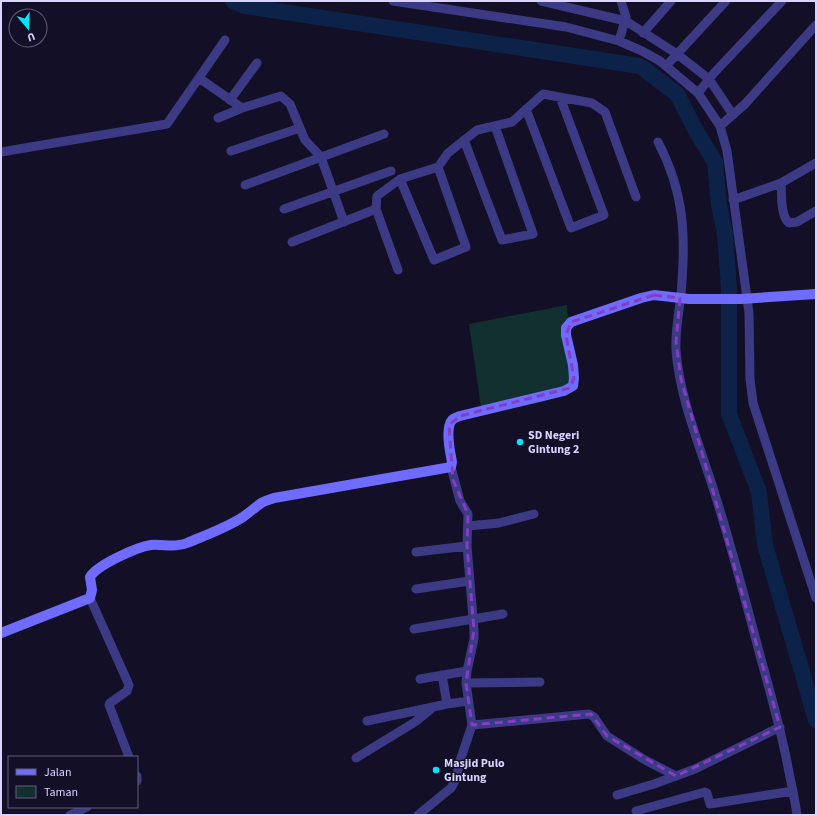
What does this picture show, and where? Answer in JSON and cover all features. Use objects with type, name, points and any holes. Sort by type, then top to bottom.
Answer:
[{"type":"street","points":[[393,1],[432,5],[566,27],[619,39],[666,66],[699,92],[720,126],[727,150],[744,298],[750,334],[750,380],[753,403],[816,598]]},
{"type":"street","points":[[541,1],[580,5],[625,22],[643,32],[678,54],[708,80],[733,115]]},
{"type":"street","points":[[619,39],[626,14],[621,1]]},
{"type":"street","points":[[666,66],[726,1]]},
{"type":"street","points":[[699,92],[708,80],[782,1]]},
{"type":"street","points":[[643,32],[666,3]]},
{"type":"street","points":[[720,126],[733,115],[816,25]]},
{"type":"street","points":[[1,152],[167,124],[225,40]]},
{"type":"street","points":[[230,100],[257,63]]},
{"type":"street","points":[[199,78],[242,108]]},
{"type":"street","points":[[398,270],[376,209],[378,196],[400,179],[438,167],[448,152],[477,130],[512,122],[543,94],[592,103],[605,112],[636,197]]},
{"type":"street","points":[[218,118],[242,108],[281,96],[290,104],[305,140],[321,157],[344,222]]},
{"type":"street","points":[[526,109],[571,228],[604,215],[560,97]]},
{"type":"street","points":[[464,140],[502,240],[533,234],[495,126]]},
{"type":"street","points":[[231,151],[300,128]]},
{"type":"street","points":[[245,185],[384,134]]},
{"type":"street","points":[[658,142],[669,162],[680,206],[683,229],[685,299],[676,342],[682,385],[693,427],[729,542],[780,727],[797,815]]},
{"type":"street","points":[[733,200],[781,183],[816,163]]},
{"type":"street","points":[[400,179],[434,260],[466,247],[438,167]]},
{"type":"street","points":[[284,209],[391,171]]},
{"type":"street","points":[[781,183],[783,213],[789,223],[797,222],[816,211]]},
{"type":"street","points":[[292,242],[376,209]]},
{"type":"street","points":[[418,815],[454,785],[472,725],[466,683],[474,639],[474,618],[469,581],[467,546],[467,512],[460,500],[451,467],[452,462],[448,430],[450,422],[460,416],[557,393],[573,386],[573,365],[566,334],[566,328],[569,323],[654,295],[685,299],[744,298],[816,294]]},
{"type":"street","points":[[129,756],[109,706],[110,702],[127,691],[129,685],[90,598],[92,590],[90,578],[95,571],[101,566],[132,551],[145,547],[159,545],[174,546],[186,543],[242,518],[261,503],[274,498],[451,467]]},
{"type":"street","points":[[468,526],[499,523],[534,514]]},
{"type":"street","points":[[416,552],[467,546]]},
{"type":"street","points":[[416,589],[469,581]]},
{"type":"street","points":[[1,633],[90,598]]},
{"type":"street","points":[[414,629],[503,614]]},
{"type":"street","points":[[420,679],[442,674],[467,671]]},
{"type":"street","points":[[442,674],[447,704]]},
{"type":"street","points":[[466,683],[540,682]]},
{"type":"street","points":[[367,721],[468,701]]},
{"type":"street","points":[[356,758],[415,722],[432,708]]},
{"type":"street","points":[[472,725],[589,714],[594,717],[607,736],[645,760],[676,776]]},
{"type":"street","points":[[617,795],[695,769],[780,727]]},
{"type":"street","points":[[636,811],[705,792],[707,793],[710,804],[793,791]]},
{"type":"street","points":[[70,815],[85,808]]},
{"type":"highlighted area","points":[[654,295],[680,298],[676,342],[681,379],[780,727],[676,776],[607,736],[591,714],[472,725],[466,683],[474,630],[467,546],[468,514],[453,480],[449,425],[460,416],[570,388],[574,378],[566,335],[571,322]]},
{"type":"green space","points":[[567,305],[572,392],[543,402],[482,414],[469,324]]},
{"type":"waterway","points":[[233,1],[245,6],[640,66],[677,94],[696,131],[715,162],[719,205],[725,234],[729,288],[729,414],[759,492],[765,545],[816,720]]},
{"type":"place","name":"SD Negeri Gintung 2","points":[[520,442]]},
{"type":"place","name":"Masjid Pulo Gintung","points":[[436,770]]}]
